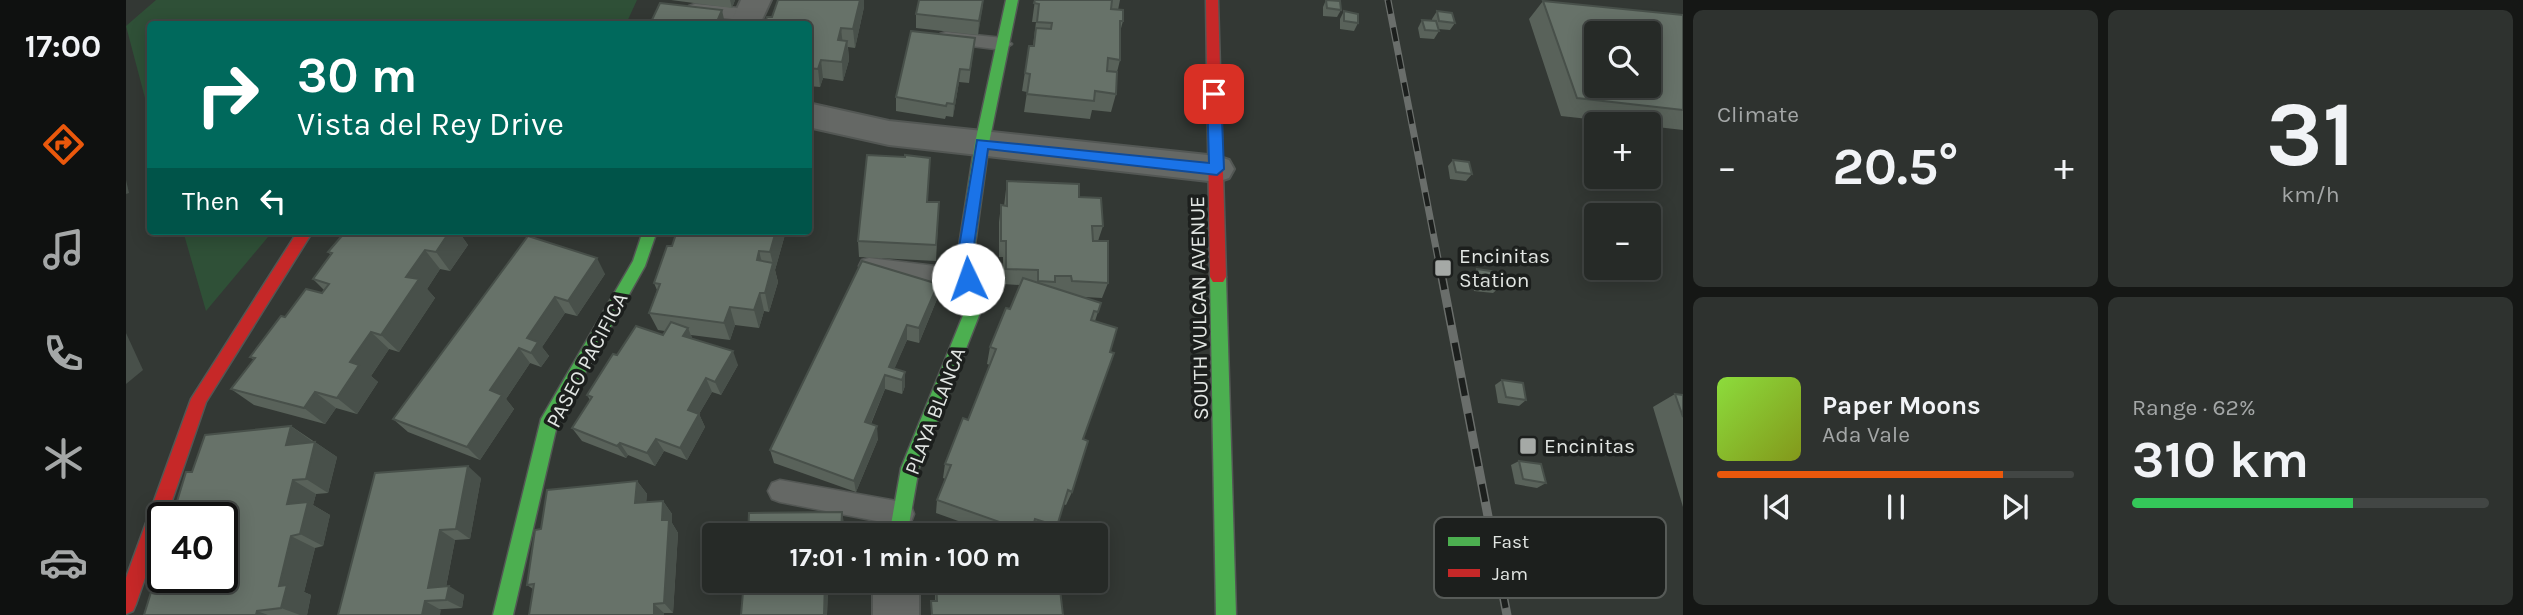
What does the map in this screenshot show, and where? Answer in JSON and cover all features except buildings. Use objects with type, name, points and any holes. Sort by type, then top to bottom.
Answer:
[{"type":"street","name":"PLAYA BLANCA","points":[[900,523],[910,468],[974,308],[965,259],[982,143],[1012,0]]},
{"type":"street","name":"SOUTH VULCAN AVENUE","points":[[1212,0],[1226,615]]},
{"type":"street","points":[[812,116],[889,133],[1217,169]]},
{"type":"street","points":[[126,604],[199,399],[303,235]]},
{"type":"street","name":"PASEO PACIFICA","points":[[503,615],[550,419],[640,262],[649,235]]},
{"type":"street","points":[[896,593],[896,615]]},
{"type":"lane","points":[[677,9],[750,13]]},
{"type":"lane","points":[[928,37],[1003,44]]},
{"type":"lane","points":[[869,266],[968,279]]},
{"type":"lane","points":[[780,491],[893,523]]},
{"type":"green space","points":[[156,0],[637,0],[627,21],[147,21],[147,106],[126,26]]},
{"type":"green space","points":[[184,235],[270,235],[206,311]]},
{"type":"railway","points":[[1388,0],[1441,274]]},
{"type":"railway","points":[[1441,272],[1488,517]]},
{"type":"railway","points":[[1504,598],[1507,615]]},
{"type":"traffic: fast","points":[[900,523],[910,468],[974,308],[965,259],[982,143],[1012,0]]},
{"type":"traffic: fast","points":[[503,615],[550,419],[640,262],[649,235]]},
{"type":"traffic: fast","points":[[1218,277],[1226,615]]},
{"type":"traffic: jam","points":[[1212,0],[1218,277]]},
{"type":"traffic: jam","points":[[126,604],[199,399],[303,235]]},
{"type":"place","name":"Encinitas Station","points":[[1443,268]]},
{"type":"place","name":"Encinitas","points":[[1528,446]]},
{"type":"route","points":[[968,279],[965,259],[982,143],[1217,169],[1214,94]]}]
